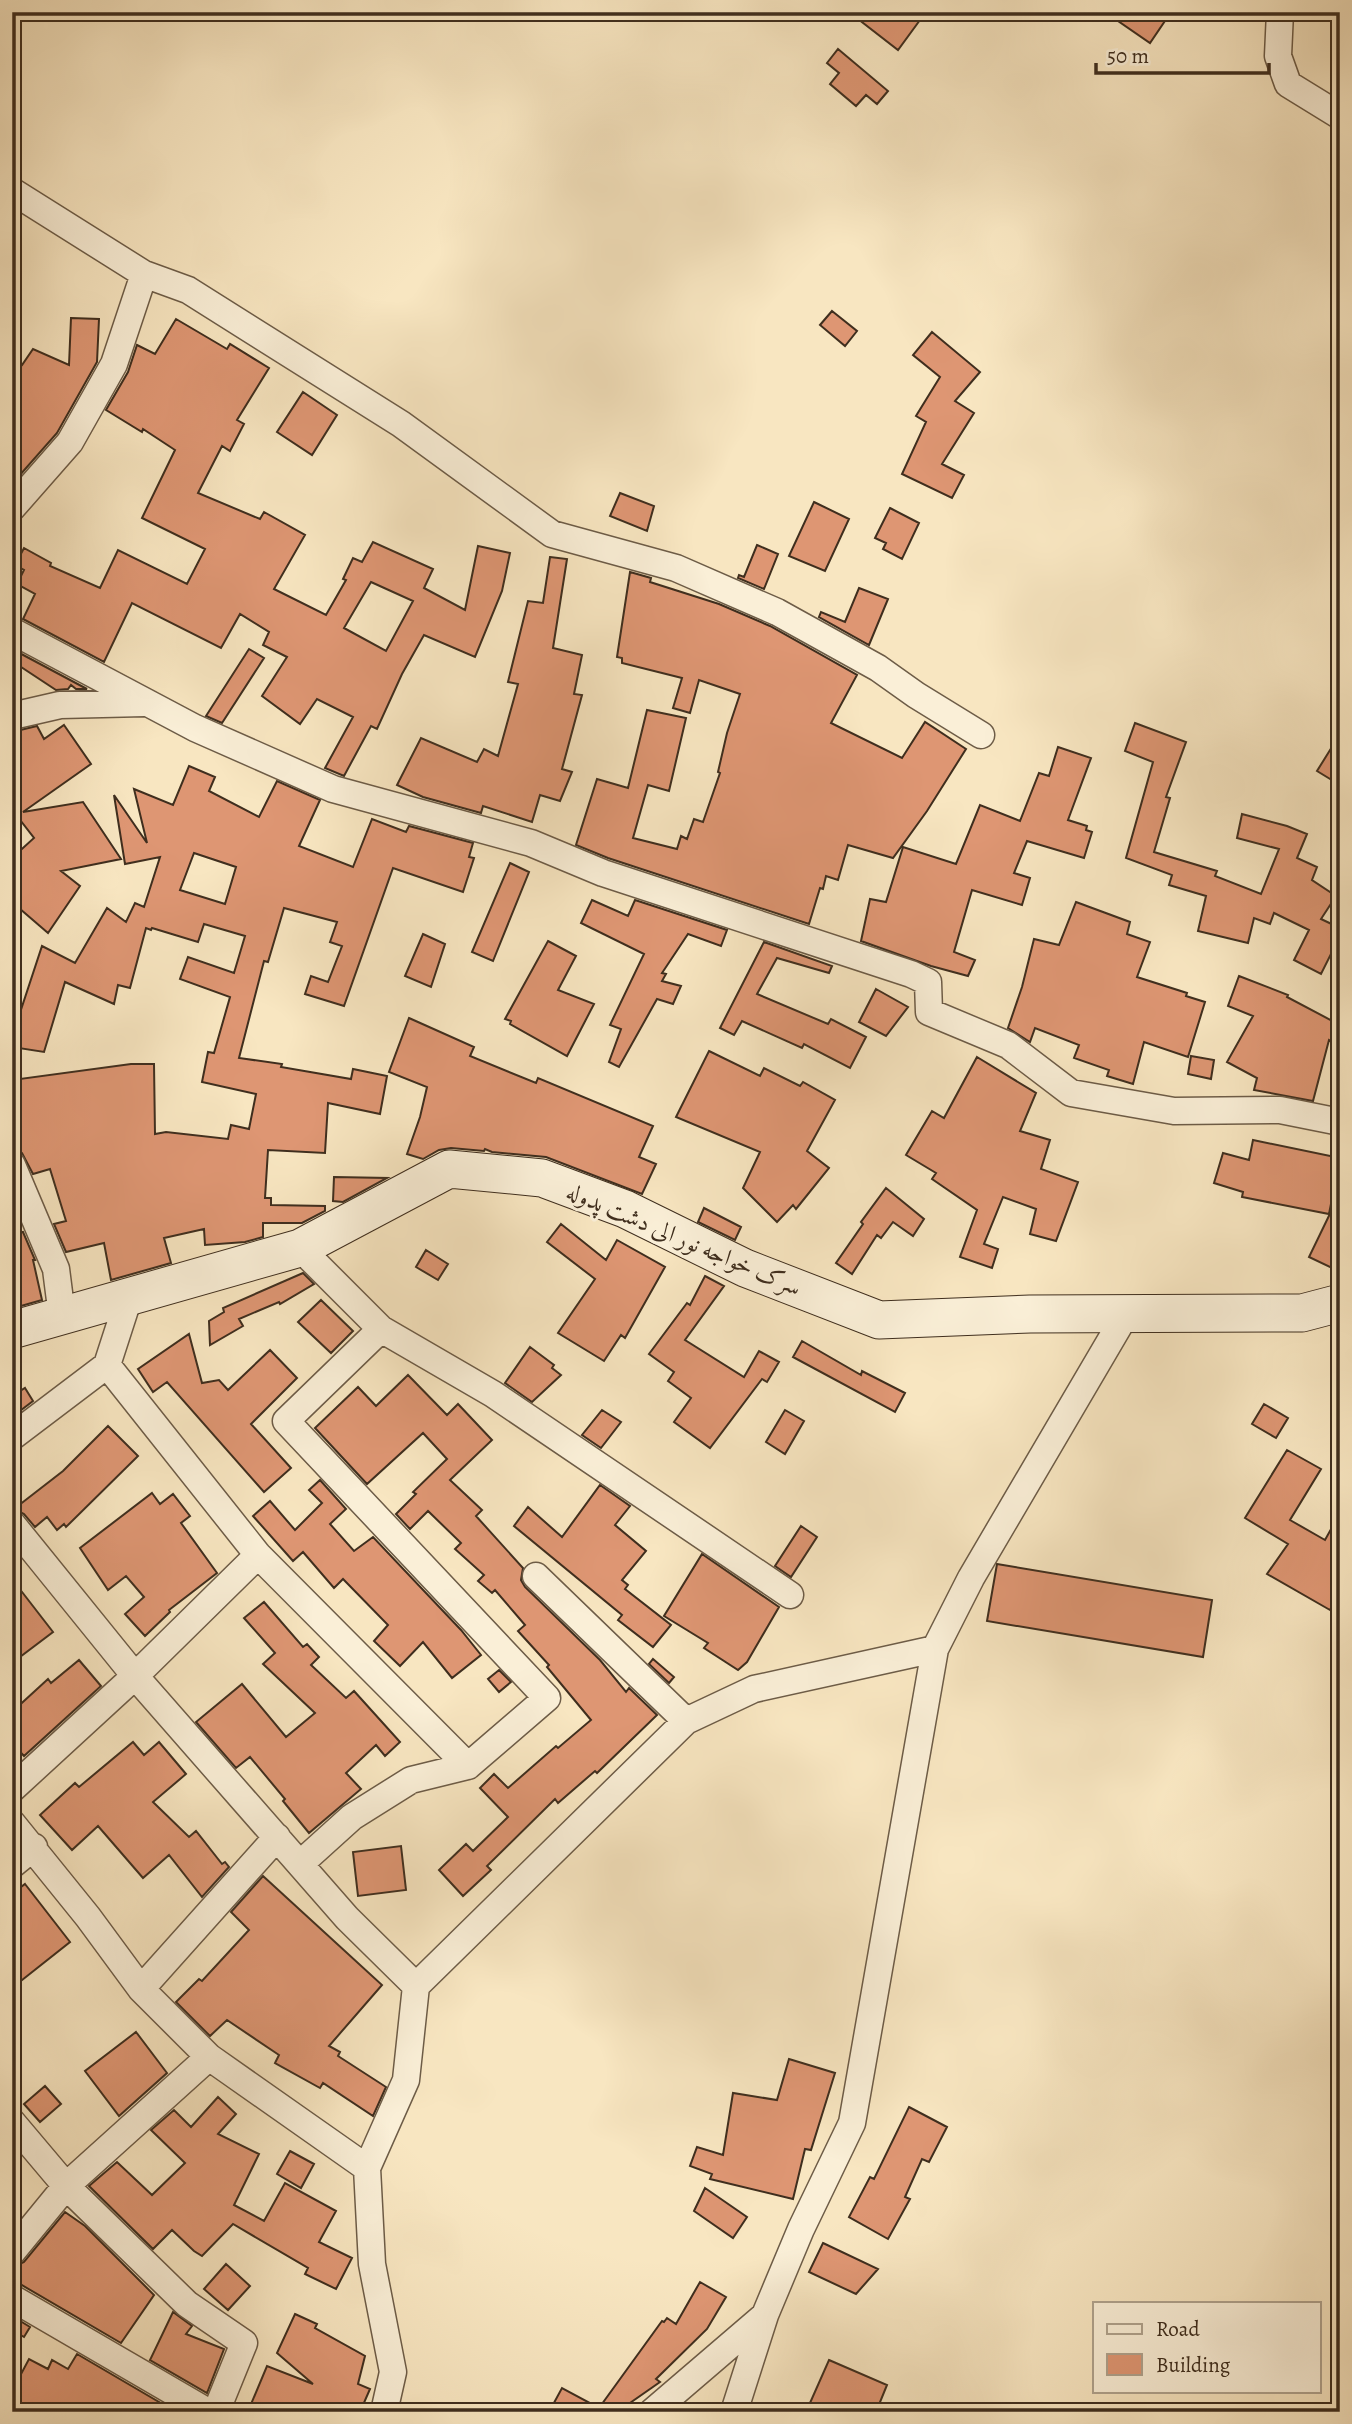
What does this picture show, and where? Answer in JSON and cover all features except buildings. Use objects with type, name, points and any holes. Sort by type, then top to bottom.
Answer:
[{"type":"main road","name":"سرک خواجه نور الی دشت پدوله","points":[[12,1330],[300,1248],[449,1169],[542,1178],[625,1209],[745,1268],[879,1320],[1030,1314],[1302,1313],[1340,1303]]},
{"type":"street","points":[[1280,12],[1278,56],[1288,84],[1340,116]]},
{"type":"street","points":[[12,191],[144,274],[188,290],[389,416],[552,534],[676,568],[777,612],[878,668],[981,735]]},
{"type":"street","points":[[12,508],[70,442],[83,419],[114,363],[144,274]]},
{"type":"street","points":[[12,631],[195,728],[333,789],[531,843],[603,873],[911,974],[928,982],[929,1012],[1008,1045],[1071,1093],[1174,1111],[1280,1110],[1340,1122]]},
{"type":"street","points":[[12,716],[60,705],[146,703]]},
{"type":"street","points":[[12,1165],[56,1269],[62,1315]]},
{"type":"street","points":[[300,1248],[381,1329],[493,1394],[790,1595]]},
{"type":"street","points":[[12,1437],[107,1365],[129,1297]]},
{"type":"street","points":[[734,2412],[765,2315],[801,2228],[852,2123],[935,1649],[971,1578],[1126,1314]]},
{"type":"street","points":[[300,1864],[352,1817],[411,1780],[468,1766],[547,1698],[286,1421],[381,1329]]},
{"type":"street","points":[[107,1365],[258,1555],[468,1766]]},
{"type":"street","points":[[12,1524],[135,1676],[347,1918],[416,1986]]},
{"type":"street","points":[[12,1789],[135,1676],[258,1555]]},
{"type":"street","points":[[536,1576],[686,1721]]},
{"type":"street","points":[[384,2412],[393,2372],[372,2264],[367,2168],[407,2080],[416,1986],[686,1721],[754,1689],[935,1649]]},
{"type":"street","points":[[12,1823],[34,1847],[141,1989],[209,2057],[367,2168]]},
{"type":"street","points":[[141,1989],[277,1837]]},
{"type":"street","points":[[12,1865],[34,1847]]},
{"type":"street","points":[[12,2252],[66,2186],[209,2057]]},
{"type":"street","points":[[12,2122],[66,2186],[187,2304],[244,2343],[216,2412]]},
{"type":"street","points":[[12,2298],[208,2412]]},
{"type":"street","points":[[652,2412],[765,2315]]}]
